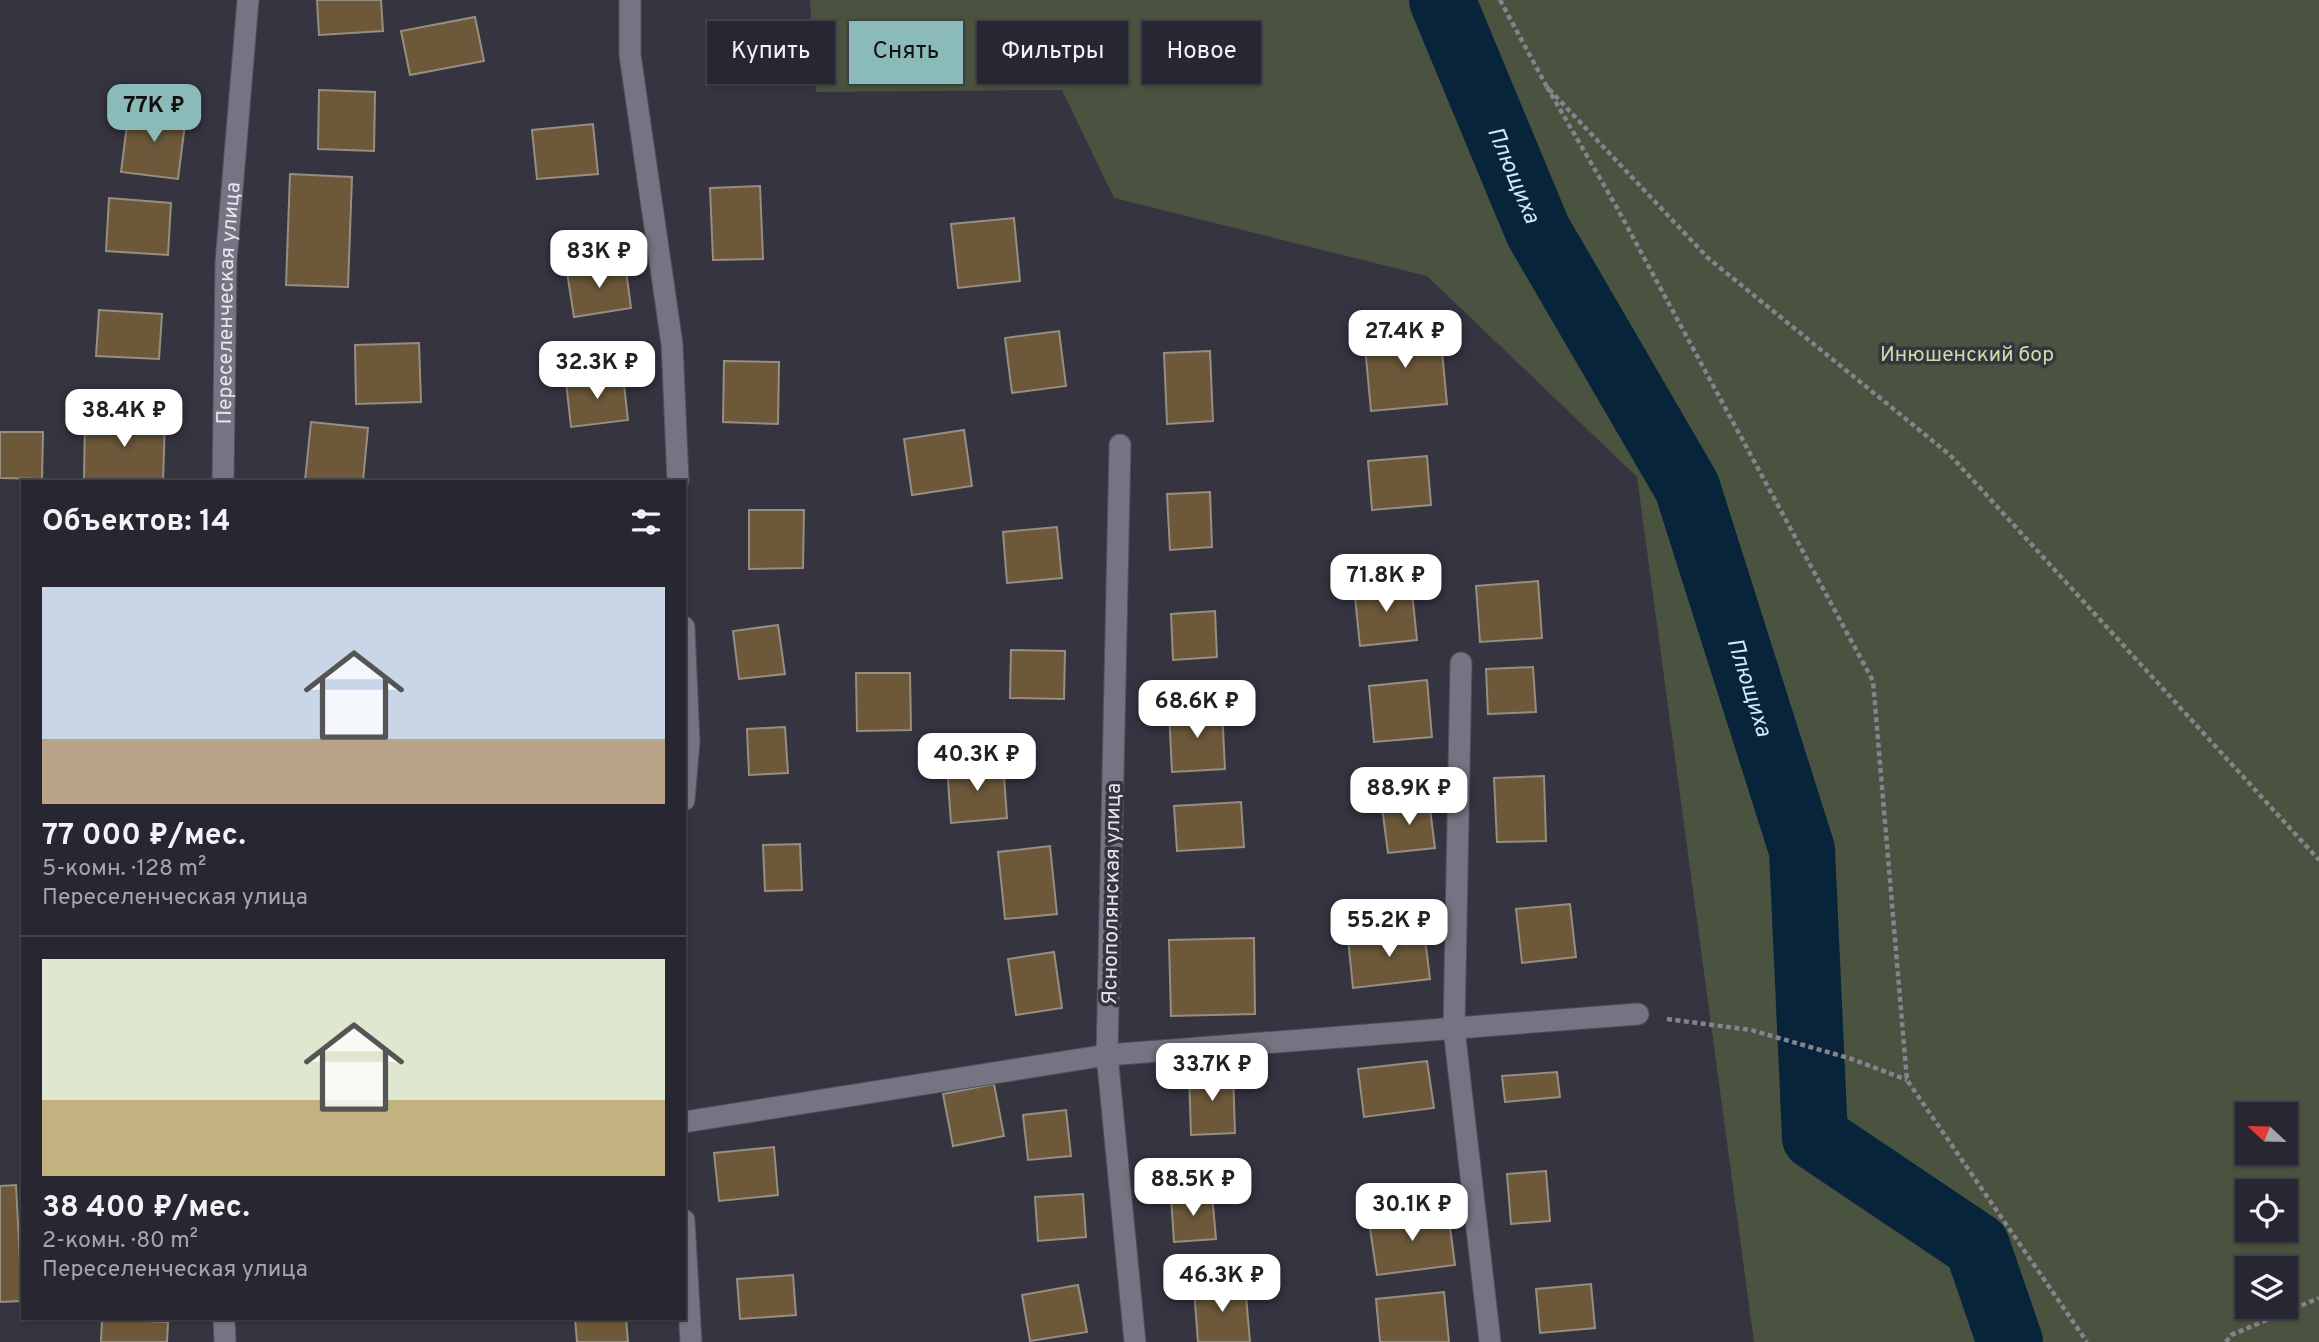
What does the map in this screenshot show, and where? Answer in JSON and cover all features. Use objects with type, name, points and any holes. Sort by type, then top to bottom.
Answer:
[{"type":"street","name":"Переселенческая улица","points":[[223,480],[226,262],[248,0]]},
{"type":"street","points":[[630,0],[630,55],[672,344],[678,480]]},
{"type":"street","name":"Яснополянская улица","points":[[1120,445],[1107,1055],[1135,1342]]},
{"type":"street","points":[[1461,663],[1454,1029],[1490,1342]]},
{"type":"street","points":[[686,672],[689,742],[686,777]]},
{"type":"street","points":[[686,1122],[1107,1055],[1638,1014]]},
{"type":"street","points":[[686,1255],[691,1342]]},
{"type":"street","points":[[224,1320],[225,1342]]},
{"type":"path","points":[[1500,0],[1616,206],[1873,681],[1907,1080],[2087,1342]]},
{"type":"path","points":[[1547,87],[1708,258],[1950,455],[2319,860]]},
{"type":"path","points":[[1638,1014],[1751,1030],[1852,1059],[1907,1080]]},
{"type":"path","points":[[2226,1342],[2231,1335],[2319,1298]]},
{"type":"green space","name":"Инюшенский бор","points":[[810,0],[2319,0],[2319,1342],[1754,1342],[1637,477],[1427,276],[1114,198],[1062,90],[816,92],[815,84],[835,84],[835,21],[811,21]]},
{"type":"building","points":[[317,0],[381,0],[383,31],[319,35]]},
{"type":"building","points":[[475,17],[484,61],[410,75],[401,31]]},
{"type":"building","points":[[319,90],[375,92],[374,151],[318,149]]},
{"type":"building","points":[[129,109],[186,116],[178,179],[121,172]]},
{"type":"building","points":[[593,124],[598,174],[537,179],[532,130]]},
{"type":"building","points":[[290,174],[352,177],[348,287],[286,285]]},
{"type":"building","points":[[760,186],[763,259],[713,260],[710,188]]},
{"type":"building","points":[[109,198],[171,203],[168,255],[106,251]]},
{"type":"building","points":[[1014,218],[1020,281],[958,288],[951,224]]},
{"type":"building","points":[[625,263],[631,308],[574,317],[567,272]]},
{"type":"building","points":[[99,310],[162,314],[159,359],[96,356]]},
{"type":"building","points":[[1440,330],[1447,404],[1371,411],[1364,336]]},
{"type":"building","points":[[1059,331],[1066,386],[1012,393],[1005,338]]},
{"type":"building","points":[[419,343],[421,402],[356,404],[355,345]]},
{"type":"building","points":[[1210,351],[1213,421],[1167,424],[1164,353]]},
{"type":"building","points":[[724,361],[779,362],[778,424],[723,422]]},
{"type":"building","points":[[623,376],[628,420],[571,427],[566,382]]},
{"type":"building","points":[[85,417],[165,419],[163,480],[84,480]]},
{"type":"building","points":[[311,422],[368,428],[363,480],[305,480]]},
{"type":"building","points":[[964,430],[972,486],[912,495],[904,439]]},
{"type":"building","points":[[0,432],[43,432],[42,479],[0,478]]},
{"type":"building","points":[[1427,456],[1431,505],[1372,510],[1368,461]]},
{"type":"building","points":[[1210,492],[1212,547],[1170,550],[1167,494]]},
{"type":"building","points":[[749,510],[804,510],[803,568],[749,569]]},
{"type":"building","points":[[1057,527],[1062,578],[1007,583],[1003,532]]},
{"type":"building","points":[[1538,581],[1542,638],[1480,642],[1476,586]]},
{"type":"building","points":[[1411,582],[1417,640],[1360,646],[1354,588]]},
{"type":"building","points":[[1215,611],[1217,657],[1173,660],[1171,614]]},
{"type":"building","points":[[778,625],[785,674],[739,679],[733,631]]},
{"type":"building","points":[[1011,650],[1065,651],[1064,699],[1010,698]]},
{"type":"building","points":[[1533,667],[1536,712],[1488,714],[1486,669]]},
{"type":"building","points":[[856,673],[910,673],[911,730],[857,731]]},
{"type":"building","points":[[1427,680],[1432,737],[1374,742],[1369,686]]},
{"type":"building","points":[[1222,708],[1225,769],[1172,772],[1169,711]]},
{"type":"building","points":[[785,727],[788,773],[749,775],[747,729]]},
{"type":"building","points":[[1003,763],[1007,818],[951,823],[947,767]]},
{"type":"building","points":[[1544,776],[1546,841],[1497,842],[1494,778]]},
{"type":"building","points":[[1429,801],[1435,848],[1388,853],[1382,807]]},
{"type":"building","points":[[1241,802],[1244,847],[1177,851],[1174,806]]},
{"type":"building","points":[[800,844],[802,890],[765,891],[763,845]]},
{"type":"building","points":[[1050,846],[1057,914],[1005,919],[998,852]]},
{"type":"building","points":[[1570,904],[1576,957],[1522,963],[1516,909]]},
{"type":"building","points":[[1424,930],[1430,979],[1353,988],[1348,939]]},
{"type":"building","points":[[1254,938],[1255,1014],[1171,1016],[1169,940]]},
{"type":"building","points":[[1054,952],[1062,1008],[1016,1015],[1008,959]]},
{"type":"building","points":[[1427,1061],[1434,1108],[1364,1117],[1358,1069]]},
{"type":"building","points":[[1233,1071],[1235,1133],[1191,1135],[1189,1073]]},
{"type":"building","points":[[1557,1072],[1560,1097],[1505,1102],[1502,1076]]},
{"type":"building","points":[[994,1084],[1004,1136],[953,1146],[943,1094]]},
{"type":"building","points":[[1066,1110],[1071,1156],[1028,1160],[1023,1115]]},
{"type":"building","points":[[774,1147],[778,1195],[719,1201],[714,1153]]},
{"type":"building","points":[[1546,1171],[1550,1221],[1511,1224],[1507,1174]]},
{"type":"building","points":[[16,1185],[21,1301],[0,1302],[0,1186]]},
{"type":"building","points":[[1083,1194],[1086,1237],[1038,1241],[1035,1197]]},
{"type":"building","points":[[1212,1194],[1216,1239],[1174,1242],[1171,1197]]},
{"type":"building","points":[[1448,1212],[1455,1265],[1377,1275],[1369,1222]]},
{"type":"building","points":[[793,1275],[796,1315],[740,1319],[737,1279]]},
{"type":"building","points":[[1245,1284],[1250,1342],[1198,1342],[1194,1289]]},
{"type":"building","points":[[1591,1284],[1595,1328],[1540,1333],[1536,1289]]},
{"type":"building","points":[[1078,1285],[1087,1332],[1030,1341],[1022,1295]]},
{"type":"building","points":[[1444,1292],[1449,1342],[1380,1342],[1376,1299]]},
{"type":"building","points":[[102,1320],[168,1322],[167,1342],[101,1342]]},
{"type":"building","points":[[575,1320],[626,1320],[628,1342],[577,1342]]},
{"type":"waterway","name":"Плющиха","points":[[1442,0],[1538,231],[1687,487],[1802,850],[1815,1137],[1977,1246],[2010,1342]]}]
